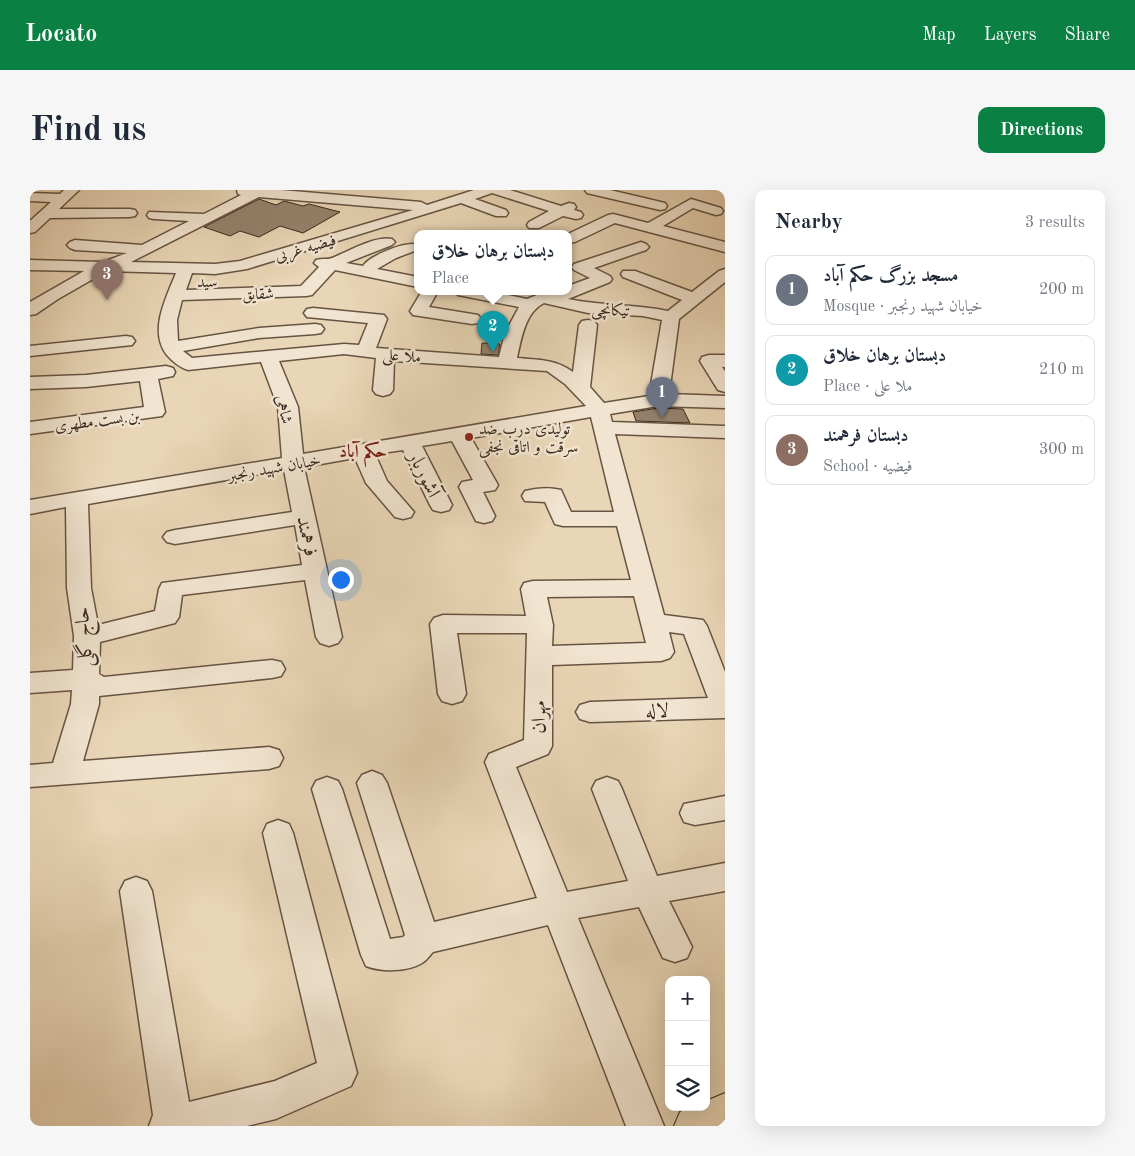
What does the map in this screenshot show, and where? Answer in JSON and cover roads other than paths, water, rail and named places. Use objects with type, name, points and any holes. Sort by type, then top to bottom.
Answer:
[{"type":"main road","points":[[694,1126],[725,1114]]},
{"type":"street","points":[[232,190],[434,207]]},
{"type":"street","name":"فیضیه غربی","points":[[38,291],[116,264],[181,282],[215,269],[240,266],[488,190]]},
{"type":"street","points":[[495,190],[568,211],[534,225]]},
{"type":"street","points":[[592,190],[660,206]]},
{"type":"street","points":[[632,223],[690,190]]},
{"type":"street","points":[[38,291],[116,264],[258,191]]},
{"type":"street","points":[[369,202],[415,192]]},
{"type":"street","points":[[30,198],[68,194]]},
{"type":"street","points":[[36,221],[68,194]]},
{"type":"street","points":[[599,205],[612,195]]},
{"type":"street","points":[[462,198],[501,213]]},
{"type":"street","points":[[650,228],[691,203],[716,211]]},
{"type":"street","points":[[36,221],[130,213]]},
{"type":"street","points":[[154,215],[203,218]]},
{"type":"street","points":[[572,238],[613,218],[725,247]]},
{"type":"street","points":[[146,228],[178,232]]},
{"type":"street","name":"شقایق","points":[[181,282],[306,291],[329,265],[351,253],[387,242]]},
{"type":"street","points":[[75,245],[146,250]]},
{"type":"street","points":[[362,271],[390,255],[412,247]]},
{"type":"street","points":[[572,290],[604,278],[580,267],[641,247]]},
{"type":"street","points":[[282,253],[329,265],[414,281]]},
{"type":"street","points":[[38,291],[109,274],[116,264]]},
{"type":"street","points":[[629,274],[694,299]]},
{"type":"street","points":[[658,400],[671,317],[725,274]]},
{"type":"street","name":"سید","points":[[181,282],[262,280]]},
{"type":"street","points":[[181,282],[170,306],[167,327],[171,348],[179,359],[188,364]]},
{"type":"street","points":[[428,295],[418,311],[472,319]]},
{"type":"street","name":"تیکانچی","points":[[487,295],[529,304],[542,298],[588,308],[643,310],[671,317]]},
{"type":"street","points":[[552,300],[562,295]]},
{"type":"street","points":[[507,363],[514,333],[529,304]]},
{"type":"street","points":[[171,348],[259,333],[314,321],[378,319],[365,352]]},
{"type":"street","points":[[581,387],[588,325]]},
{"type":"street","points":[[30,351],[126,341]]},
{"type":"street","name":"ملا علی","points":[[30,383],[86,381],[182,370],[188,364],[344,349],[385,354],[551,366],[567,374],[581,387],[606,419]]},
{"type":"street","points":[[383,390],[385,354]]},
{"type":"street","name":"شاهی","points":[[268,356],[288,407],[293,463]]},
{"type":"street","points":[[725,361],[709,361],[725,386]]},
{"type":"street","name":"بن بست مطهری","points":[[30,428],[155,412],[148,374]]},
{"type":"street","name":"خیابان شهید رنجبر","points":[[30,507],[459,435],[606,419],[658,400],[725,402]]},
{"type":"street","points":[[644,588],[533,589],[540,625],[539,656],[661,652],[627,519],[606,419],[725,432]]},
{"type":"street","points":[[459,435],[487,485],[470,487],[484,516]]},
{"type":"street","name":"آشوربار","points":[[410,443],[440,506]]},
{"type":"street","points":[[364,451],[377,483],[403,512]]},
{"type":"street","name":"فرهمند","points":[[293,463],[330,637]]},
{"type":"street","points":[[533,496],[553,495],[563,519],[627,519]]},
{"type":"street","name":"حاج گلی","points":[[65,772],[85,704],[87,636],[79,588],[77,500]]},
{"type":"street","points":[[175,537],[304,517]]},
{"type":"street","points":[[87,636],[166,617],[170,589],[316,571]]},
{"type":"street","points":[[653,622],[694,626],[715,656],[725,707]]},
{"type":"street","points":[[452,694],[443,624],[540,625]]},
{"type":"street","name":"مهران","points":[[539,656],[538,746],[499,762],[645,1126]]},
{"type":"street","points":[[30,683],[86,679],[101,687],[272,669]]},
{"type":"street","name":"لاله","points":[[590,712],[725,707]]},
{"type":"street","points":[[30,776],[269,758]]},
{"type":"street","points":[[372,783],[423,939]]},
{"type":"street","points":[[326,789],[378,955],[411,952],[423,939],[558,908],[725,877]]},
{"type":"street","points":[[607,789],[648,892],[675,947]]},
{"type":"street","points":[[695,813],[725,808]]},
{"type":"street","points":[[136,891],[171,1125],[276,1100],[338,1073],[278,833]]},
{"type":"place","name":"دبستان فرهمند","points":[[107,300]]},
{"type":"place","name":"دبستان برهان خلاق","points":[[493,352]]},
{"type":"place","name":"مسجد بزرگ حکم آباد","points":[[662,418]]},
{"type":"place","name":"تولیدی درب ضد سرقت و اتاقی نجفی","points":[[469,437]]},
{"type":"district","name":"حکم آباد","points":[[363,451]]}]
